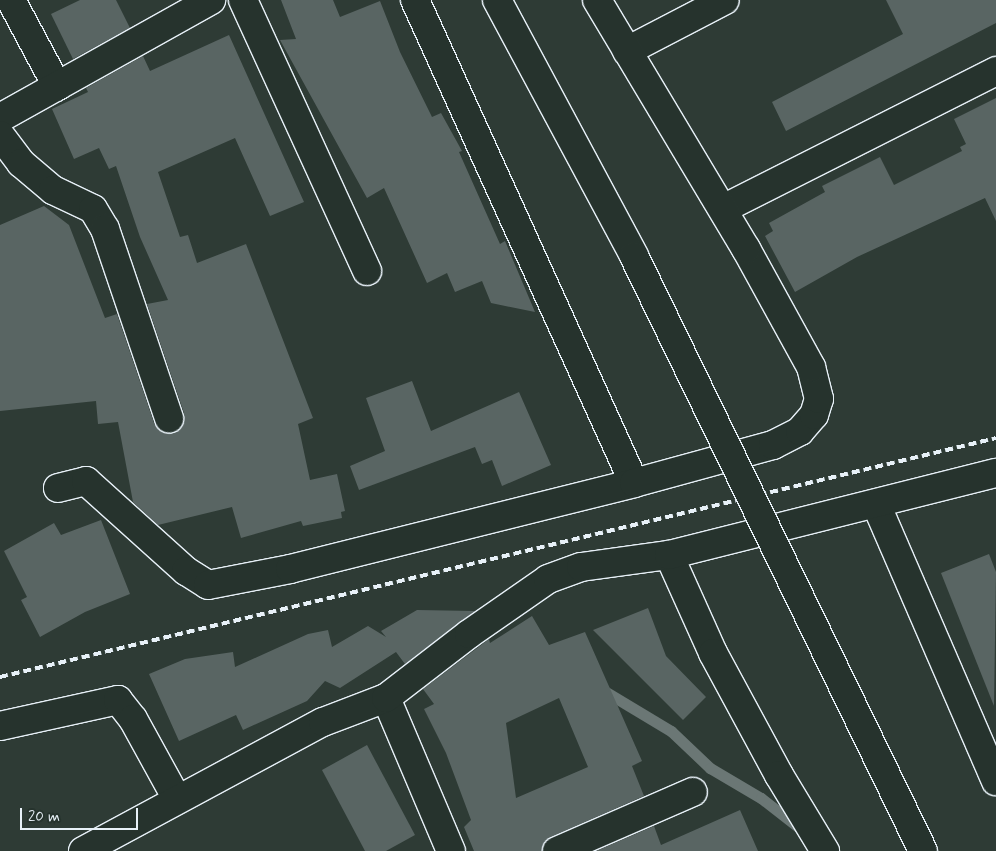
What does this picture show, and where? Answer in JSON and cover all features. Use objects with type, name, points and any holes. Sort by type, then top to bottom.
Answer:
[{"type":"street","points":[[12,0],[57,86]]},
{"type":"street","points":[[0,118],[211,0]]},
{"type":"street","points":[[243,0],[367,271]]},
{"type":"street","points":[[415,0],[634,483]]},
{"type":"street","points":[[497,0],[634,256],[923,851]]},
{"type":"street","points":[[58,488],[86,480],[186,571],[208,585],[290,569],[634,483],[773,444],[800,431],[814,415],[819,399],[811,367],[723,209],[597,0]]},
{"type":"street","points":[[628,51],[725,0]]},
{"type":"street","points":[[723,209],[996,71]]},
{"type":"street","points":[[0,135],[21,163],[52,190],[93,209],[105,229],[169,418]]},
{"type":"street","points":[[83,851],[323,722],[386,698],[548,579],[581,567],[669,555],[996,473]]},
{"type":"street","points":[[876,504],[996,781]]},
{"type":"street","points":[[669,555],[713,653],[778,775],[825,851]]},
{"type":"street","points":[[386,698],[451,851]]},
{"type":"street","points":[[0,726],[118,700],[133,719],[177,799]]},
{"type":"street","points":[[557,851],[693,792]]},
{"type":"building","points":[[80,0],[116,0],[130,28],[73,59],[51,14]]},
{"type":"building","points":[[281,0],[333,0],[340,17],[380,1],[400,52],[432,117],[441,113],[462,151],[459,152],[500,244],[505,241],[535,312],[491,303],[482,281],[455,292],[447,273],[427,283],[384,188],[367,198],[280,40],[296,39]]},
{"type":"building","points":[[886,0],[996,0],[996,23],[786,131],[772,102],[903,34]]},
{"type":"building","points":[[229,35],[304,202],[270,216],[235,138],[158,172],[180,237],[188,235],[197,263],[246,244],[313,418],[298,424],[310,480],[337,474],[345,511],[341,512],[342,518],[303,526],[301,521],[241,538],[232,507],[158,525],[133,502],[118,422],[98,424],[96,401],[0,411],[0,225],[44,206],[69,225],[105,318],[117,314],[154,423],[166,433],[181,428],[184,413],[147,304],[168,300],[140,237],[116,166],[109,169],[99,148],[74,159],[52,109],[88,92],[86,88],[143,56],[150,71]]},
{"type":"building","points":[[996,98],[996,221],[985,198],[857,257],[795,292],[765,236],[773,231],[769,223],[825,192],[822,186],[880,157],[894,185],[962,151],[960,147],[966,144],[954,119]]},
{"type":"building","points":[[412,381],[431,431],[519,392],[551,465],[502,486],[492,460],[482,464],[475,447],[359,490],[350,466],[385,451],[366,398]]},
{"type":"building","points":[[101,520],[130,594],[85,612],[40,637],[21,600],[27,597],[4,551],[54,523],[61,535]]},
{"type":"building","points":[[989,554],[996,572],[994,706],[941,573]]},
{"type":"building","points":[[648,608],[666,656],[706,697],[683,720],[593,630]]},
{"type":"building","points":[[417,610],[475,611],[405,664],[396,652],[340,688],[325,681],[307,701],[243,730],[236,715],[179,741],[149,674],[185,659],[233,652],[235,667],[308,634],[328,630],[332,647],[368,626],[386,637],[381,631]]},
{"type":"building","points":[[532,616],[549,645],[585,632],[642,761],[632,766],[644,796],[551,837],[544,842],[542,851],[474,851],[464,827],[471,820],[446,753],[424,709],[434,704],[423,689],[489,639],[490,643]],"holes":[[[559,698],[588,767],[516,798],[506,723]]]},
{"type":"building","points":[[367,745],[415,835],[386,851],[365,851],[322,770]]},
{"type":"building","points":[[740,810],[758,851],[596,851],[654,826],[661,845]]},
{"type":"waterway","points":[[601,689],[671,731],[710,768],[761,798],[802,830]]},
{"type":"railway","points":[[0,677],[996,438]]}]
